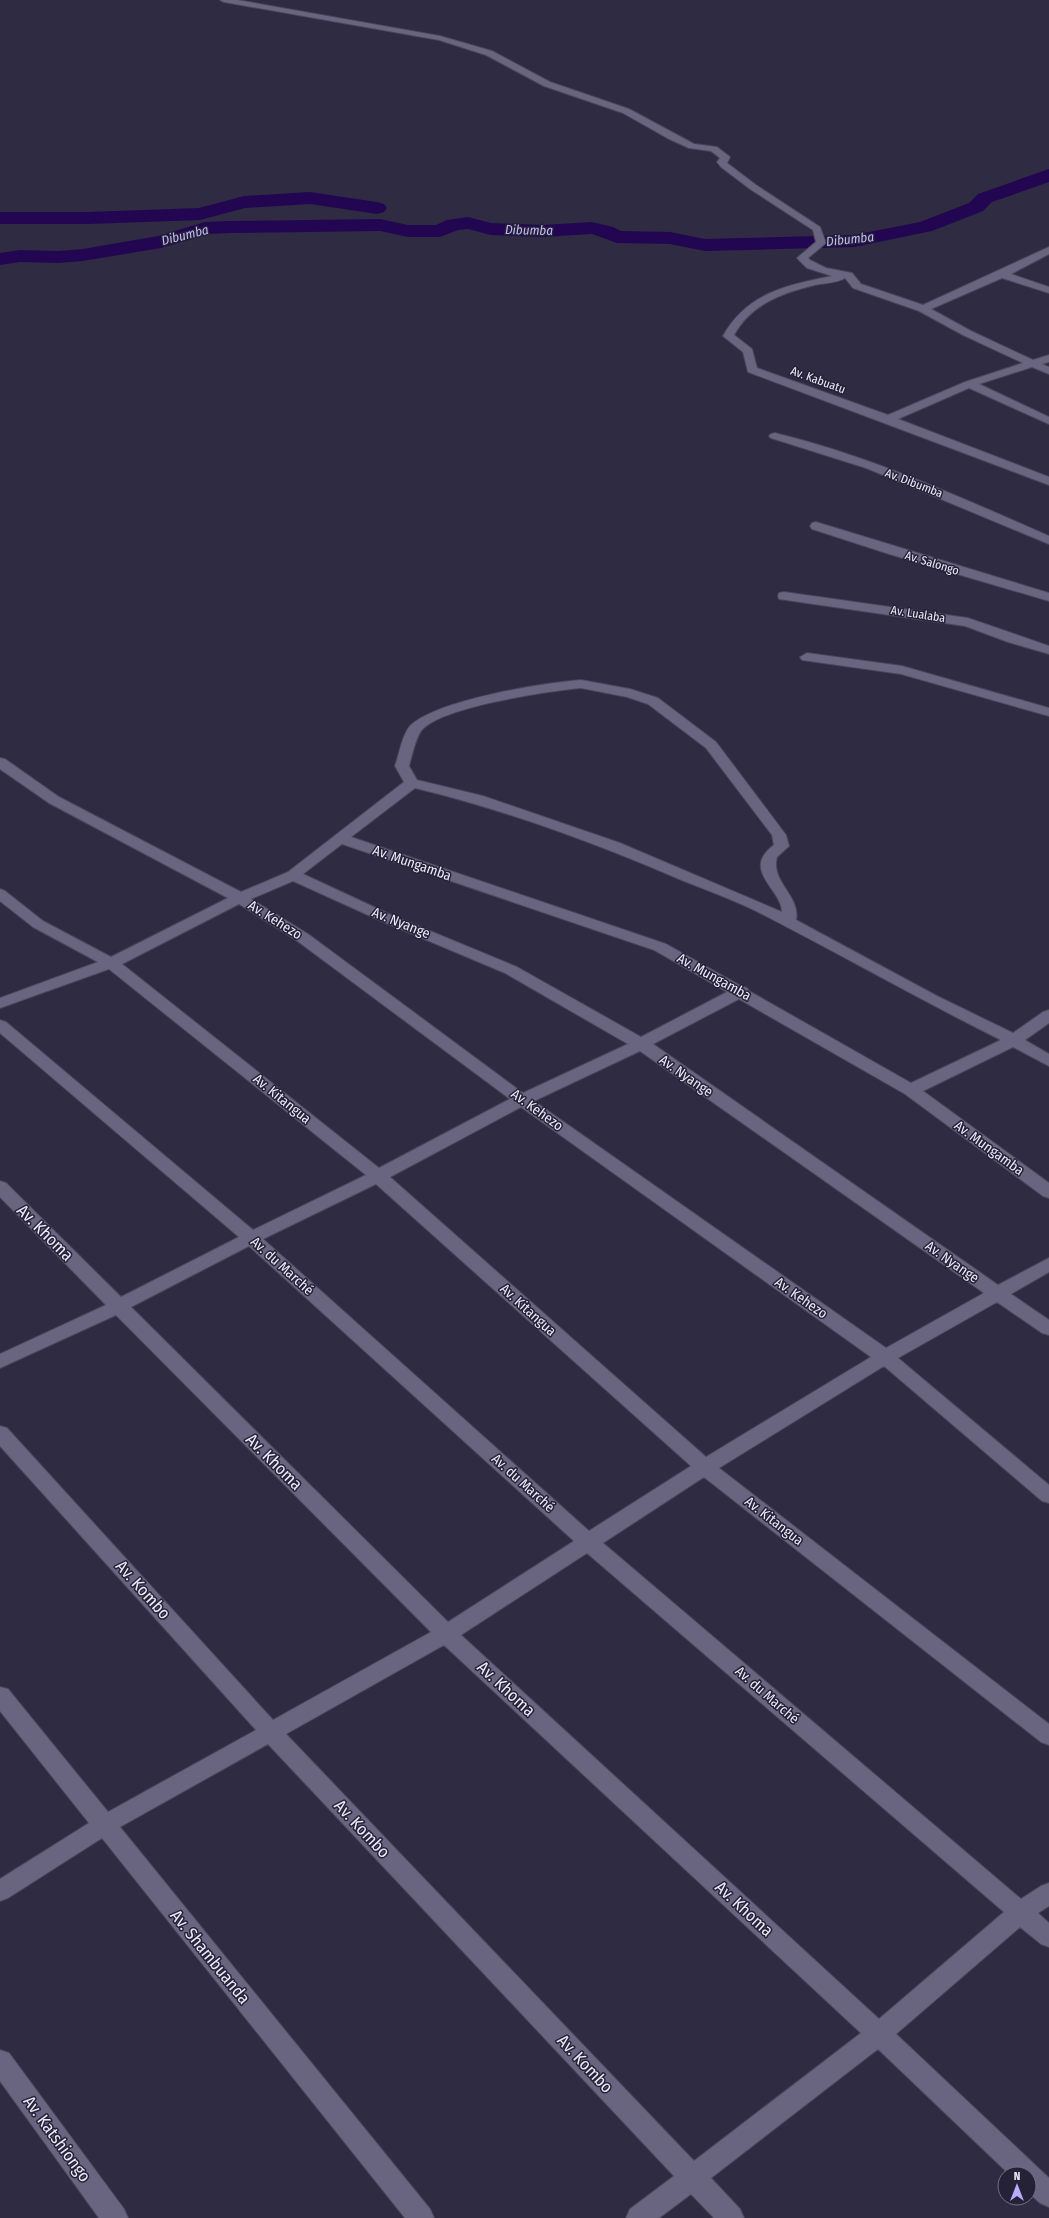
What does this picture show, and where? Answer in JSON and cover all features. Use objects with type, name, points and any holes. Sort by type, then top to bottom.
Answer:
[{"type":"street","points":[[224,0],[440,38],[489,53],[547,84],[601,104],[626,111],[672,137],[692,146],[720,152],[725,157],[722,162],[724,165],[772,200],[817,229],[821,241],[802,258],[804,261],[815,268],[832,273],[848,275],[857,286],[923,309],[967,333],[1049,371]]},
{"type":"street","points":[[923,309],[1002,274],[1048,251]]},
{"type":"street","points":[[1002,274],[1049,290]]},
{"type":"street","name":"Av. Kabuatu","points":[[848,275],[791,287],[770,296],[746,312],[732,327],[728,336],[748,351],[752,370],[888,419],[1049,481]]},
{"type":"street","points":[[888,419],[969,384],[1049,358]]},
{"type":"street","points":[[969,384],[1049,421]]},
{"type":"street","name":"Av. Dibumba","points":[[775,436],[870,466],[966,504],[1049,540]]},
{"type":"street","name":"Av. Salongo","points":[[816,526],[893,551],[1049,597]]},
{"type":"street","name":"Av. Lualaba","points":[[784,596],[968,622],[1013,639],[1049,650]]},
{"type":"street","points":[[807,657],[902,670],[1049,712]]},
{"type":"street","points":[[788,921],[790,911],[789,906],[771,874],[768,863],[770,856],[782,846],[779,834],[711,745],[653,701],[630,693],[581,684],[558,686],[504,696],[443,712],[427,719],[414,730],[402,766],[412,783],[478,799],[601,841],[766,910],[931,999],[1014,1040],[1049,1061]]},
{"type":"street","name":"Av. Kehezo","points":[[0,762],[54,800],[240,898],[302,937],[522,1100],[884,1357],[1049,1496]]},
{"type":"street","points":[[0,1003],[111,963],[240,898],[293,875],[412,783]]},
{"type":"street","name":"Av. Mungamba","points":[[341,839],[660,947],[911,1090],[1049,1192]]},
{"type":"street","name":"Av. Nyange","points":[[293,875],[384,917],[511,970],[641,1044],[1049,1329]]},
{"type":"street","name":"Av. Kitangua","points":[[0,894],[38,924],[111,963],[378,1176],[705,1467],[1049,1736]]},
{"type":"street","points":[[0,1362],[119,1306],[251,1238],[378,1176],[522,1100],[641,1044],[741,992]]},
{"type":"street","points":[[911,1090],[1014,1040],[1049,1015]]},
{"type":"street","name":"Av. du Marché","points":[[0,1025],[251,1238],[588,1542],[1049,1937]]},
{"type":"street","name":"Av. Khoma","points":[[0,1187],[446,1634],[879,2034],[1018,2166]]},
{"type":"street","points":[[0,1891],[104,1824],[446,1634],[705,1467],[884,1357],[1049,1264]]},
{"type":"street","name":"Av. Kombo","points":[[0,1433],[270,1731],[731,2218]]},
{"type":"street","name":"Av. Shambuanda","points":[[0,1695],[421,2218]]},
{"type":"street","points":[[639,2218],[879,2034],[1021,1912],[1049,1893]]},
{"type":"street","name":"Av. Katshiongo","points":[[0,2061],[115,2218]]},
{"type":"street","name":"Av. Khoma","points":[[1037,2184],[1049,2195]]},
{"type":"waterway","name":"Dibumba","points":[[0,259],[20,256],[58,257],[83,255],[161,242],[205,228],[230,227],[380,225],[408,231],[440,231],[454,224],[468,223],[491,229],[501,228],[543,231],[592,228],[606,231],[617,237],[670,238],[705,245],[854,241],[925,227],[976,207],[985,198],[1049,175]]},
{"type":"waterway","points":[[0,218],[89,218],[200,214],[244,202],[310,198],[377,208]]}]
